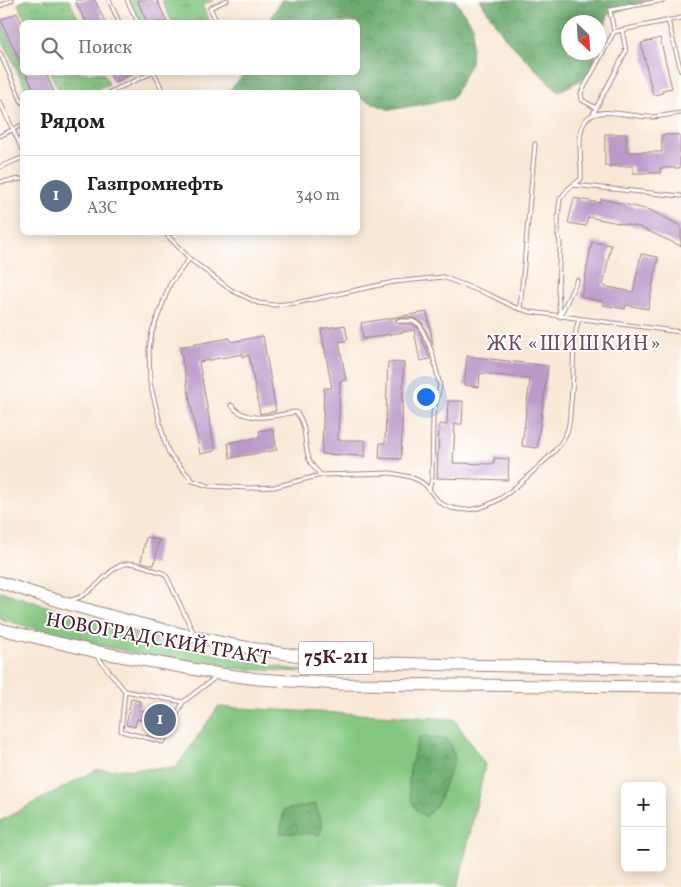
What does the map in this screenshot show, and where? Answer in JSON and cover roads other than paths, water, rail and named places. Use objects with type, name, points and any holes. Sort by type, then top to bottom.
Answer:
[{"type":"main road","name":"75К-211","points":[[0,582],[133,623],[197,639],[309,657],[415,664],[681,669]]},
{"type":"main road","name":"НОВОГРАДСКИЙ ТРАКТ","points":[[0,630],[93,651],[220,674],[340,684],[681,687]]},
{"type":"lane","points":[[0,6],[12,0]]},
{"type":"lane","points":[[109,0],[118,20]]},
{"type":"lane","points":[[128,0],[137,20]]},
{"type":"lane","points":[[216,20],[210,8],[227,0]]},
{"type":"lane","points":[[596,108],[582,100],[580,93],[614,32],[610,10],[666,0]]},
{"type":"lane","points":[[614,32],[681,18]]},
{"type":"lane","points":[[668,20],[681,70]]},
{"type":"lane","points":[[560,317],[558,217],[560,200],[568,189],[580,179],[583,124],[592,115],[626,51],[622,30]]},
{"type":"lane","points":[[0,53],[20,98]]},
{"type":"lane","points":[[115,90],[148,75]]},
{"type":"lane","points":[[155,75],[162,90]]},
{"type":"lane","points":[[0,102],[20,145]]},
{"type":"lane","points":[[592,115],[616,112],[631,116],[652,117],[681,114]]},
{"type":"lane","points":[[0,136],[20,126]]},
{"type":"lane","points":[[520,309],[535,144]]},
{"type":"lane","points":[[0,167],[20,159]]},
{"type":"lane","points":[[0,182],[20,179]]},
{"type":"lane","points":[[573,185],[681,196]]},
{"type":"lane","points":[[167,235],[189,259],[231,290],[258,303],[296,303],[394,282],[443,277],[520,309],[578,320],[681,332]]},
{"type":"lane","points":[[189,259],[170,284],[152,332],[150,383],[165,443],[170,455],[193,481],[209,486],[249,488],[274,486],[321,475],[391,473],[418,480],[442,504],[452,508],[467,510],[478,508],[508,494],[560,445],[568,428],[574,367],[573,344],[578,320]]},
{"type":"lane","points":[[560,317],[565,302],[577,280]]},
{"type":"lane","points":[[398,321],[414,321],[420,325],[432,352],[440,386],[433,414],[432,478],[428,491]]},
{"type":"lane","points":[[231,405],[235,410],[262,418],[296,412],[303,423],[308,458],[321,475]]},
{"type":"lane","points":[[54,600],[66,601],[81,597],[118,567],[132,564],[163,573],[197,639]]},
{"type":"lane","points":[[93,651],[125,691],[183,702]]},
{"type":"lane","points":[[125,691],[121,731],[163,742],[183,702],[220,674]]},
{"type":"place","name":"Газпромнефть","points":[[160,720]]},
{"type":"district","name":"ЖК «ШИШКИН»","points":[[574,344]]}]
